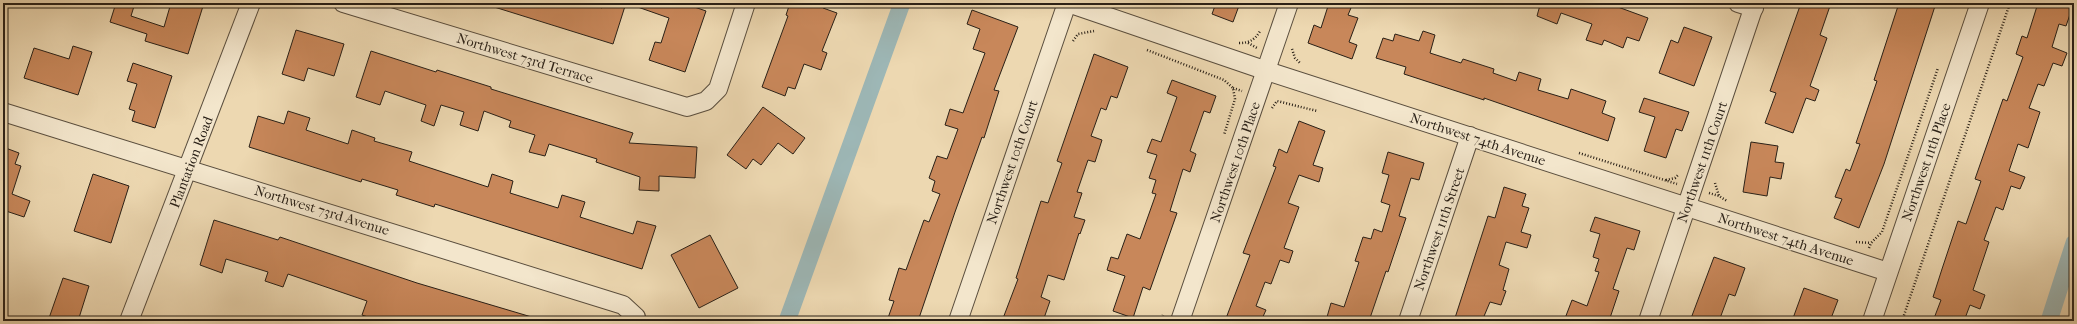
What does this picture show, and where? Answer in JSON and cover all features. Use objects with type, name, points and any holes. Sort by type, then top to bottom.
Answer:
[{"type":"street","name":"Plantation Road","points":[[129,321],[251,3]]},
{"type":"street","name":"Northwest 73rd Terrace","points":[[343,3],[687,107],[706,101],[718,89],[746,3]]},
{"type":"street","name":"Northwest 74th Avenue","points":[[1068,3],[1267,71],[1888,272]]},
{"type":"street","name":"Northwest 10th Court","points":[[958,321],[1068,3]]},
{"type":"street","name":"Northwest 10th Place","points":[[1180,321],[1290,3]]},
{"type":"street","name":"Northwest 11th Place","points":[[1872,321],[1980,3]]},
{"type":"street","name":"Northwest 11th Court","points":[[1648,321],[1687,208],[1749,5]]},
{"type":"street","name":"Northwest 73rd Avenue","points":[[3,112],[188,168],[623,305],[636,319]]},
{"type":"street","name":"Northwest 11th Street","points":[[1408,321],[1470,136]]},
{"type":"path","points":[[1902,321],[2010,3]]},
{"type":"path","points":[[1236,43],[1247,43],[1256,38],[1262,28]]},
{"type":"path","points":[[1070,47],[1078,34],[1091,30],[1098,32]]},
{"type":"path","points":[[1291,44],[1295,58],[1306,65]]},
{"type":"path","points":[[1142,47],[1224,80],[1233,88],[1235,99],[1224,137]]},
{"type":"path","points":[[1864,265],[1871,243],[1882,232],[1940,62]]},
{"type":"path","points":[[1268,113],[1277,101],[1317,111]]},
{"type":"path","points":[[1666,180],[1675,178],[1679,173]]},
{"type":"path","points":[[1715,183],[1719,196],[1734,203]]},
{"type":"path","points":[[1852,241],[1859,243],[1871,243]]},
{"type":"path","points":[[1161,321],[1163,314]]},
{"type":"building","points":[[116,3],[135,3],[131,16],[164,27],[171,3],[204,3],[188,54],[145,41],[147,34],[110,22]]},
{"type":"building","points":[[491,3],[587,3],[602,8],[603,3],[626,3],[613,44],[491,6]]},
{"type":"building","points":[[633,3],[683,3],[706,11],[685,72],[649,60],[655,42],[661,43],[669,18],[632,5]]},
{"type":"building","points":[[790,3],[825,3],[823,8],[837,13],[822,51],[827,53],[821,70],[804,64],[795,89],[788,87],[785,96],[762,87],[788,16],[786,15]]},
{"type":"building","points":[[1216,3],[1240,3],[1233,22],[1212,14]]},
{"type":"building","points":[[1329,3],[1353,3],[1348,15],[1358,18],[1349,42],[1357,45],[1352,59],[1308,43],[1314,25],[1321,28]]},
{"type":"building","points":[[1539,3],[1607,3],[1648,18],[1639,41],[1627,37],[1623,48],[1604,40],[1602,45],[1586,40],[1592,24],[1561,13],[1557,24],[1537,16],[1540,5]]},
{"type":"building","points":[[1801,3],[1831,3],[1820,35],[1827,38],[1810,86],[1819,90],[1815,101],[1806,98],[1793,133],[1765,123],[1776,93],[1770,91]]},
{"type":"building","points":[[1899,3],[1936,3],[1884,164],[1859,228],[1834,218],[1842,199],[1835,197],[1846,169],[1850,171],[1860,144],[1856,143],[1877,81],[1874,80]]},
{"type":"building","points":[[2038,3],[2074,3],[2066,26],[2059,24],[2052,47],[2067,53],[2062,66],[2053,63],[2044,86],[2038,84],[2029,108],[2040,112],[2028,148],[2018,144],[2009,171],[2025,177],[2020,189],[2011,186],[2003,210],[1996,207],[1984,240],[1989,242],[1973,290],[1985,295],[1980,309],[1970,305],[1964,321],[1933,321],[1941,300],[1933,297],[1942,269],[1958,221],[1966,224],[1981,181],[1975,179],[2003,99],[2007,101],[2023,57],[2016,54],[2022,36],[2027,38]]},
{"type":"building","points":[[972,10],[1018,27],[994,90],[999,91],[984,138],[982,137],[918,321],[899,321],[888,318],[894,301],[889,300],[899,268],[906,270],[924,220],[929,222],[940,194],[932,191],[935,181],[929,178],[937,156],[947,159],[958,129],[945,125],[950,109],[963,113],[985,53],[973,49],[980,29],[967,24]]},
{"type":"building","points":[[1684,27],[1712,37],[1694,86],[1659,73],[1671,40],[1678,43]]},
{"type":"building","points":[[296,30],[344,44],[334,76],[308,68],[304,81],[282,74]]},
{"type":"building","points":[[1423,31],[1435,35],[1430,53],[1461,63],[1463,59],[1494,69],[1493,73],[1516,81],[1519,72],[1541,79],[1538,90],[1568,99],[1571,89],[1606,101],[1602,113],[1615,118],[1608,141],[1484,98],[1484,100],[1404,74],[1406,67],[1376,58],[1383,38],[1393,41],[1395,34],[1419,41]]},
{"type":"building","points":[[73,46],[92,52],[78,95],[24,78],[34,48],[69,59]]},
{"type":"building","points":[[371,51],[436,72],[437,70],[491,87],[491,89],[633,133],[629,143],[697,147],[695,178],[659,176],[659,191],[639,190],[640,177],[596,162],[597,159],[549,144],[545,156],[529,152],[535,135],[509,127],[511,121],[484,111],[478,131],[460,125],[464,112],[441,105],[434,126],[421,121],[426,105],[385,91],[380,105],[356,97]]},
{"type":"building","points":[[1094,54],[1128,67],[1117,98],[1111,96],[1106,110],[1101,108],[1091,136],[1102,140],[1095,162],[1088,160],[1077,192],[1082,193],[1074,217],[1085,220],[1080,234],[1079,233],[1064,280],[1048,275],[1041,297],[1050,301],[1043,321],[1002,321],[1018,279],[1016,278],[1041,201],[1048,203],[1062,163],[1057,161]]},
{"type":"building","points":[[133,63],[172,76],[155,128],[132,121],[135,111],[129,109],[137,84],[127,81]]},
{"type":"building","points":[[1172,80],[1216,96],[1210,113],[1204,111],[1190,151],[1196,154],[1190,172],[1183,169],[1170,211],[1177,213],[1150,290],[1143,287],[1133,318],[1113,311],[1125,276],[1107,270],[1111,257],[1118,259],[1127,234],[1140,239],[1156,194],[1152,193],[1156,180],[1149,178],[1157,155],[1147,152],[1152,139],[1161,142],[1177,97],[1167,93]]},
{"type":"building","points":[[1644,98],[1689,112],[1682,131],[1676,129],[1666,158],[1644,151],[1655,117],[1639,112]]},
{"type":"building","points":[[763,107],[805,138],[793,154],[778,143],[761,165],[753,159],[746,169],[727,155]]},
{"type":"building","points":[[288,111],[310,118],[306,130],[348,144],[352,130],[375,138],[374,141],[412,152],[409,161],[488,187],[492,174],[513,181],[510,193],[558,208],[562,195],[585,202],[580,217],[633,234],[637,221],[656,226],[642,269],[435,204],[434,207],[396,195],[398,190],[362,179],[361,182],[249,147],[258,116],[284,124]]},
{"type":"building","points":[[1299,121],[1325,131],[1313,165],[1323,168],[1319,182],[1299,175],[1288,203],[1299,207],[1284,248],[1293,251],[1289,263],[1280,260],[1271,284],[1265,282],[1256,306],[1266,310],[1261,321],[1225,321],[1250,255],[1243,253],[1276,167],[1273,166],[1279,149],[1287,153]]},
{"type":"building","points":[[1751,142],[1778,146],[1775,162],[1784,163],[1781,179],[1770,177],[1767,196],[1743,192]]},
{"type":"building","points":[[3,147],[19,153],[15,164],[21,166],[12,194],[30,201],[24,217],[6,211],[3,213]]},
{"type":"building","points":[[1388,152],[1424,163],[1419,180],[1411,178],[1399,216],[1406,218],[1388,272],[1386,271],[1369,321],[1339,321],[1327,317],[1331,303],[1344,307],[1359,262],[1355,261],[1363,237],[1371,239],[1374,229],[1382,232],[1390,205],[1381,202],[1389,175],[1382,173]]},
{"type":"building","points":[[93,174],[129,186],[111,243],[74,231]]},
{"type":"building","points":[[1504,187],[1526,194],[1522,206],[1529,208],[1521,232],[1531,235],[1527,248],[1506,242],[1499,265],[1509,269],[1503,290],[1506,291],[1501,305],[1490,302],[1482,321],[1454,321],[1488,216],[1495,218]]},
{"type":"building","points":[[1595,217],[1640,231],[1634,250],[1627,248],[1613,289],[1619,291],[1609,321],[1564,321],[1572,300],[1587,306],[1599,272],[1595,271],[1599,259],[1593,257],[1600,234],[1590,231]]},
{"type":"building","points":[[214,220],[278,240],[280,237],[417,283],[535,318],[534,321],[380,321],[362,315],[367,301],[288,274],[283,287],[265,281],[268,272],[226,259],[222,273],[200,265]]},
{"type":"building","points":[[710,235],[738,288],[699,308],[671,255]]},
{"type":"building","points":[[1714,257],[1745,268],[1735,296],[1729,294],[1719,321],[1690,321]]},
{"type":"building","points":[[63,278],[89,286],[78,321],[48,321]]},
{"type":"building","points":[[1804,288],[1838,300],[1830,321],[1792,321]]},
{"type":"waterway","points":[[787,321],[902,3]]},
{"type":"waterway","points":[[2049,321],[2074,243]]}]
